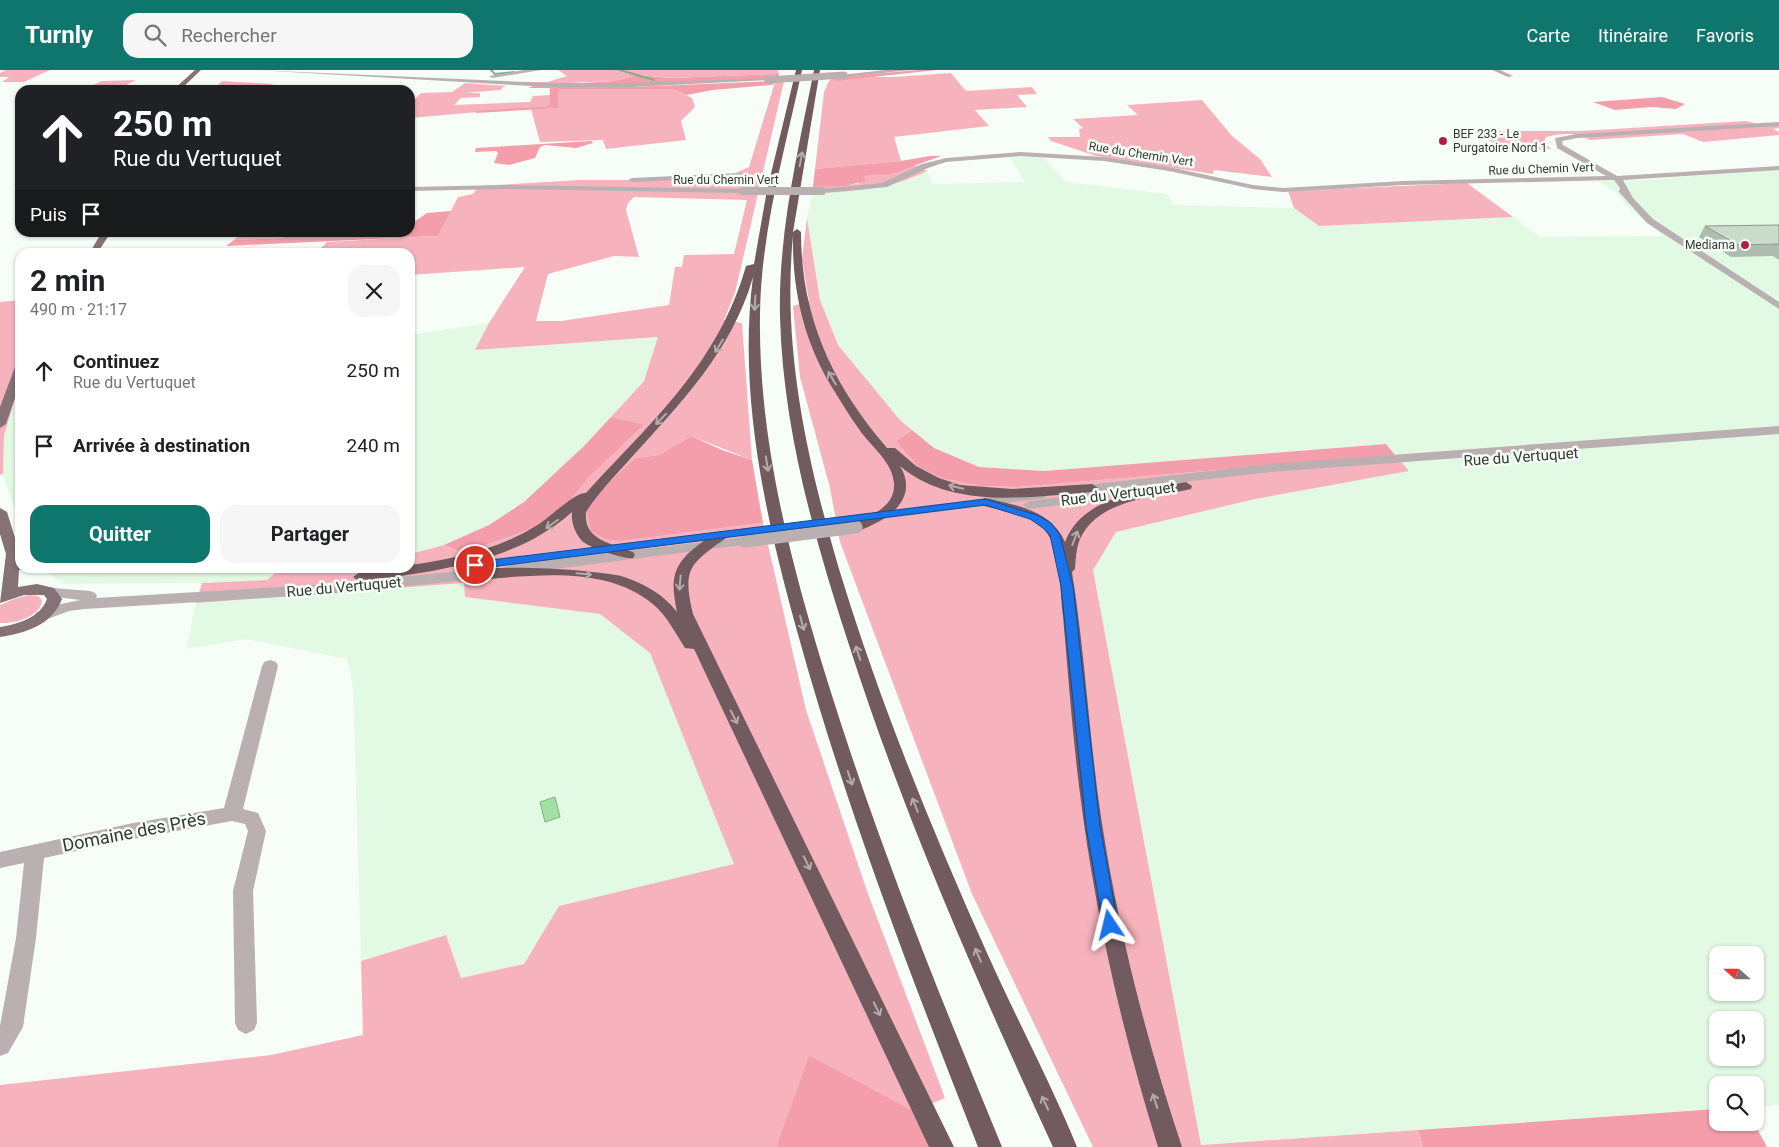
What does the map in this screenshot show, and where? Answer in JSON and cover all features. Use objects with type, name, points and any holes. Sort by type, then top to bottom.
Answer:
[{"type":"highway","points":[[792,70],[793,96],[762,237],[755,312],[758,391],[773,496],[792,585],[832,726],[867,830],[932,1004],[990,1147]]},
{"type":"highway","points":[[793,82],[799,70]]},
{"type":"highway","points":[[817,70],[792,207],[784,284],[788,367],[799,438],[824,542],[867,679],[926,833],[984,970],[1065,1147]]},
{"type":"highway","points":[[811,102],[818,95],[826,70]]},
{"type":"highway","points":[[792,207],[797,222],[797,275],[805,314],[826,368],[892,465],[901,483],[898,498],[880,516],[855,523]]},
{"type":"highway","points":[[628,555],[588,539],[580,528],[577,517],[586,501],[691,387],[722,341],[736,314],[754,252],[762,237]]},
{"type":"highway","points":[[859,418],[912,471],[942,484],[965,490],[1004,493],[1092,488]]},
{"type":"highway","points":[[415,568],[471,558],[526,540],[567,512],[639,443]]},
{"type":"highway","points":[[1067,586],[1073,540],[1079,527],[1091,516],[1127,500],[1186,486]]},
{"type":"highway","points":[[985,502],[1034,517],[1052,530],[1059,546],[1067,586],[1093,826],[1104,891],[1126,998],[1151,1090],[1170,1147]]},
{"type":"highway","points":[[721,535],[707,545],[682,569],[678,588],[685,614],[805,859],[942,1147]]},
{"type":"highway","points":[[360,577],[383,573]]},
{"type":"highway","points":[[465,576],[574,573],[612,578],[630,583],[646,591],[660,602],[713,674]]},
{"type":"main road","points":[[182,85],[198,70]]},
{"type":"main road","points":[[97,248],[104,237]]},
{"type":"main road","points":[[0,397],[15,374]]},
{"type":"main road","points":[[0,424],[15,380]]},
{"type":"main road","points":[[0,512],[15,554]]},
{"type":"main road","points":[[0,598],[11,586],[15,573]]},
{"type":"main road","points":[[0,644],[19,628],[42,616],[54,604],[47,591],[28,573]]},
{"type":"main road","points":[[0,598],[20,591],[47,591]]},
{"type":"main road","points":[[0,632],[19,628]]},
{"type":"street","points":[[256,70],[591,86],[768,80],[908,70]]},
{"type":"street","points":[[438,80],[538,70]]},
{"type":"street","points":[[1495,70],[1510,76]]},
{"type":"street","points":[[1778,303],[1646,217],[1630,197],[1623,184],[1616,178],[1560,146],[1558,140],[1571,137],[1779,124]]},
{"type":"street","name":"Rue du Chemin Vert","points":[[415,189],[503,187],[743,191],[858,189],[884,184],[925,166],[946,160],[1024,154],[1109,160],[1278,189],[1412,182],[1616,178],[1779,168]]},
{"type":"street","points":[[1582,158],[1604,178],[1630,197]]},
{"type":"street","name":"Rue du Chemin Vert","points":[[503,187],[583,179],[651,180],[739,175]]},
{"type":"street","name":"Rue du Vertuquet","points":[[880,516],[1092,488],[1271,468],[1779,430]]},
{"type":"street","name":"Rue du Vertuquet","points":[[42,616],[66,607],[85,604],[329,589],[465,576],[707,545],[744,536],[1342,470],[1779,440]]},
{"type":"street","name":"Rue du Vertuquet","points":[[415,572],[721,535],[744,536]]},
{"type":"street","name":"Rue du Vertuquet","points":[[47,591],[71,596],[129,595],[404,573]]},
{"type":"street","points":[[246,1023],[243,891],[258,831],[251,818],[232,814],[270,666]]},
{"type":"street","name":"Domaine des Près","points":[[0,860],[232,814]]},
{"type":"street","points":[[0,1045],[12,1027],[26,938],[35,852]]},
{"type":"shaded area","points":[[6,70],[50,70],[24,82],[2,82],[9,77],[0,77],[0,73]]},
{"type":"shaded area","points":[[558,70],[778,70],[779,74],[669,78],[639,75],[613,81],[568,83],[610,85],[496,82],[547,82],[567,76]]},
{"type":"shaded area","points":[[937,70],[835,81],[834,77]]},
{"type":"shaded area","points":[[951,73],[966,91],[1032,87],[1037,94],[1017,95],[1027,107],[975,110],[989,126],[894,137],[901,161],[815,169],[824,92],[829,81],[834,77],[894,77]]},
{"type":"shaded area","points":[[779,74],[778,78],[678,83],[567,84],[613,81],[639,75],[669,78]]},
{"type":"shaded area","points":[[136,80],[126,85],[93,85],[102,81]]},
{"type":"shaded area","points":[[222,81],[273,84],[271,85],[218,85]]},
{"type":"shaded area","points":[[773,81],[774,84],[771,85],[713,90],[686,95],[673,89],[558,89],[558,108],[476,113],[476,111],[549,106],[550,88],[528,88],[533,86],[631,87]]},
{"type":"shaded area","points":[[784,81],[735,293],[724,320],[742,323],[752,460],[691,436],[659,455],[636,458],[621,541],[763,523],[806,710],[867,891],[945,1098],[914,1111],[809,1055],[776,1147],[0,1147],[0,1085],[271,1055],[363,1035],[361,961],[446,935],[461,978],[524,964],[559,906],[734,864],[650,653],[600,614],[465,597],[464,583],[196,603],[202,583],[267,580],[275,573],[415,573],[415,553],[444,545],[459,551],[483,546],[531,529],[569,502],[589,477],[643,426],[611,417],[644,381],[658,337],[475,350],[489,323],[525,267],[415,275],[415,248],[321,248],[327,242],[438,236],[458,197],[473,194],[479,186],[580,180],[684,180],[686,178],[733,174],[749,167],[775,82]],"holes":[[[634,197],[747,200],[734,254],[684,255],[682,267],[675,267],[669,305],[561,321],[536,321],[548,274],[614,256],[639,257],[626,210],[628,203]]]},
{"type":"shaded area","points":[[465,83],[507,86],[501,90],[465,93],[480,93],[480,97],[461,98],[454,105],[530,102],[533,96],[550,95],[549,106],[415,118],[415,99],[421,93],[452,92]]},
{"type":"shaded area","points":[[558,89],[673,89],[692,98],[695,107],[681,121],[686,140],[606,149],[603,140],[540,142],[531,109],[558,108]]},
{"type":"shaded area","points":[[1662,97],[1685,104],[1676,109],[1651,107],[1615,110],[1593,102]]},
{"type":"shaded area","points":[[1202,100],[1232,136],[1260,159],[1272,177],[1214,170],[1213,174],[1096,156],[1051,141],[1048,137],[1080,137],[1079,129],[1083,128],[1073,119],[1138,115],[1127,105]]},
{"type":"shaded area","points":[[1746,121],[1758,124],[1779,123],[1779,128],[1773,129],[1779,132],[1779,135],[1703,142],[1683,134],[1590,140],[1574,134],[1563,134],[1546,137],[1544,142],[1551,149],[1507,150],[1472,131],[1580,131]]},
{"type":"shaded area","points":[[592,141],[593,143],[576,148],[545,145],[540,147],[535,158],[509,165],[494,163],[498,153],[496,151],[475,152],[476,148]]},
{"type":"shaded area","points":[[1041,155],[1066,182],[1167,194],[1173,205],[1294,208],[1319,226],[1513,217],[1540,237],[1663,236],[1627,206],[1617,193],[1598,181],[1646,180],[1779,169],[1779,1105],[1764,1106],[1764,1076],[1709,1076],[1709,1110],[1201,1145],[1093,570],[1115,532],[1255,499],[1408,471],[1386,444],[1044,471],[979,467],[934,448],[900,420],[838,345],[820,300],[807,218],[813,193],[886,186],[909,180],[927,171],[933,184],[1025,182],[1009,156]]},
{"type":"shaded area","points":[[941,156],[889,175],[864,176],[866,181],[844,186],[813,187],[815,169],[901,161]]},
{"type":"shaded area","points":[[914,165],[927,171],[886,186],[843,192],[813,193],[813,187],[858,184],[863,176],[889,175]]},
{"type":"shaded area","points":[[1467,183],[1513,217],[1319,226],[1294,208],[1288,191]]},
{"type":"shaded area","points":[[451,211],[438,236],[226,246],[234,240],[285,237],[415,237],[415,221],[427,213]]},
{"type":"shaded area","points":[[807,218],[820,300],[838,345],[900,420],[912,430],[896,441],[983,486],[1018,487],[1395,455],[1409,471],[1255,499],[1116,532],[1093,570],[1201,1145],[1418,1130],[1423,1147],[1093,1147],[972,894],[840,542],[830,488],[800,377],[793,306],[809,301],[802,259]]},
{"type":"shaded area","points":[[237,237],[285,237],[282,238],[234,240]]},
{"type":"shaded area","points":[[15,300],[15,400],[4,435],[3,474],[0,475],[0,302]]},
{"type":"shaded area","points":[[489,323],[476,350],[659,337],[644,381],[584,446],[524,502],[489,525],[444,545],[415,553],[415,334]]},
{"type":"shaded area","points":[[15,400],[15,509],[3,474],[4,435]]},
{"type":"shaded area","points":[[611,417],[644,425],[589,477],[569,502],[554,515],[531,529],[483,546],[459,551],[444,545],[489,525],[524,502],[584,446]]},
{"type":"shaded area","points":[[912,430],[934,448],[979,467],[1044,471],[1386,444],[1395,455],[1018,487],[983,486],[943,478],[919,467],[896,441]]},
{"type":"shaded area","points":[[691,436],[722,450],[752,460],[763,523],[621,541],[606,539],[591,531],[586,508],[604,487],[636,458],[659,455]]},
{"type":"shaded area","points":[[48,573],[275,573],[267,580],[202,583],[63,584]]},
{"type":"shaded area","points":[[465,583],[465,597],[600,614],[650,653],[735,864],[559,906],[524,964],[461,978],[446,935],[361,961],[353,687],[347,659],[246,639],[186,649],[196,603]]},
{"type":"shaded area","points":[[29,595],[38,596],[42,600],[37,611],[19,621],[0,623],[0,605]]},
{"type":"shaded area","points":[[555,797],[560,817],[545,822],[540,802]]},
{"type":"shaded area","points":[[809,1055],[914,1111],[930,1147],[776,1147]]},
{"type":"shaded area","points":[[1709,1110],[1709,1131],[1758,1131],[1767,1147],[1423,1147],[1418,1130]]},
{"type":"building","points":[[1779,225],[1779,244],[1738,245],[1705,226]]},
{"type":"waterway","points":[[491,70],[495,74],[514,72]]},
{"type":"waterway","points":[[620,70],[654,80]]},
{"type":"place","name":"BEF 233 - Le Purgatoire Nord 1","points":[[1443,141]]},
{"type":"place","name":"Mediama","points":[[1745,245]]},
{"type":"route","points":[[475,565],[985,502],[1034,517],[1047,525],[1055,535],[1067,586],[1093,826],[1110,925]]}]
